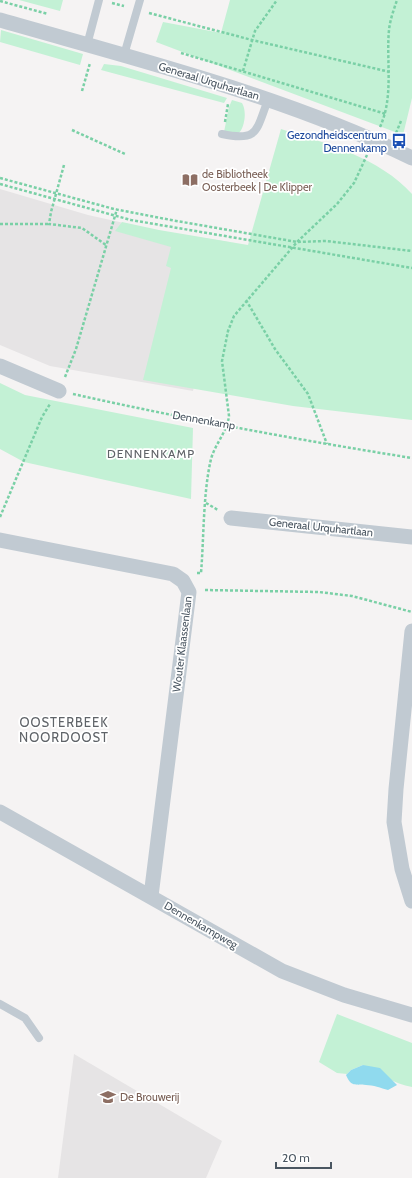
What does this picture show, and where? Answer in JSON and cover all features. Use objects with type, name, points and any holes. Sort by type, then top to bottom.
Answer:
[{"type":"street","name":"Generaal Urquhartlaan","points":[[0,20],[124,55],[268,100],[375,140],[412,158]]},
{"type":"street","points":[[0,366],[59,391]]},
{"type":"street","name":"Generaal Urquhartlaan","points":[[231,518],[412,537]]},
{"type":"street","points":[[0,540],[173,574]]},
{"type":"street","name":"Wouter Klaassenlaan","points":[[151,896],[189,592],[183,581],[173,574]]},
{"type":"street","points":[[412,631],[394,822],[402,869],[412,901]]},
{"type":"street","name":"Dennenkampweg","points":[[0,812],[282,971],[344,995],[412,1015]]},
{"type":"lane","points":[[90,46],[99,0]]},
{"type":"lane","points":[[124,55],[140,0]]},
{"type":"lane","points":[[222,134],[240,138],[250,136],[257,129],[268,100]]},
{"type":"lane","points":[[0,1004],[25,1018],[39,1038]]},
{"type":"path","points":[[244,71],[255,31],[277,0]]},
{"type":"path","points":[[201,578],[208,476],[212,457],[228,424],[229,416],[222,361],[228,331],[234,316],[246,300],[297,242],[337,204],[354,183],[386,114],[390,72],[389,29],[398,0]]},
{"type":"path","points":[[107,2],[252,40],[390,72]]},
{"type":"path","points":[[82,91],[90,46]]},
{"type":"path","points":[[393,138],[401,121]]},
{"type":"path","points":[[72,130],[125,154]]},
{"type":"path","points":[[49,224],[64,164]]},
{"type":"path","points":[[0,178],[117,209],[297,242],[326,241],[412,251]]},
{"type":"path","points":[[0,184],[114,216],[185,230],[412,268]]},
{"type":"path","points":[[0,517],[42,417],[59,391],[72,362],[117,209]]},
{"type":"path","points":[[0,224],[49,224],[82,228],[106,245]]},
{"type":"path","points":[[246,300],[276,350],[308,394],[327,444]]},
{"type":"path","name":"Dennenkamp","points":[[59,391],[128,406],[327,444],[412,458]]},
{"type":"path","points":[[173,574],[201,573]]},
{"type":"path","points":[[201,590],[319,592],[352,596],[412,612]]},
{"type":"shaded area","points":[[0,189],[88,215],[160,231],[229,242],[193,391],[50,366],[0,345]]},
{"type":"shaded area","name":"De Brouwerij","points":[[74,1054],[222,1141],[206,1178],[58,1178]]},
{"type":"green space","points":[[19,0],[63,0],[60,11]]},
{"type":"green space","points":[[230,0],[412,0],[412,98],[403,135],[156,42],[163,22],[221,33]]},
{"type":"green space","points":[[1,30],[83,54],[80,65],[0,42]]},
{"type":"green space","points":[[104,64],[121,66],[227,98],[224,103],[101,70]]},
{"type":"green space","points":[[232,100],[242,103],[244,106],[244,124],[238,134],[224,132],[229,107]]},
{"type":"green space","points":[[281,129],[334,146],[368,161],[399,181],[412,194],[412,420],[293,406],[143,380],[171,268],[166,266],[171,247],[115,231],[122,222],[159,230],[248,245]]},
{"type":"green space","points":[[0,383],[25,395],[193,428],[191,499],[24,462],[0,449]]},
{"type":"green space","points":[[337,1014],[412,1043],[412,1087],[393,1081],[363,1065],[351,1070],[347,1074],[337,1073],[319,1062]]},
{"type":"water","points":[[363,1065],[380,1068],[397,1085],[388,1090],[352,1083],[346,1075],[351,1070]]},
{"type":"place","name":"Gezondheidscentrum Dennenkamp","points":[[399,141]]},
{"type":"place","name":"de Bibliotheek Oosterbeek | De Klipper","points":[[190,180]]},
{"type":"place","name":"De Brouwerij","points":[[108,1097]]},
{"type":"district","name":"DENNENKAMP","points":[[151,453]]},
{"type":"district","name":"OOSTERBEEK NOORDOOST","points":[[64,730]]}]
